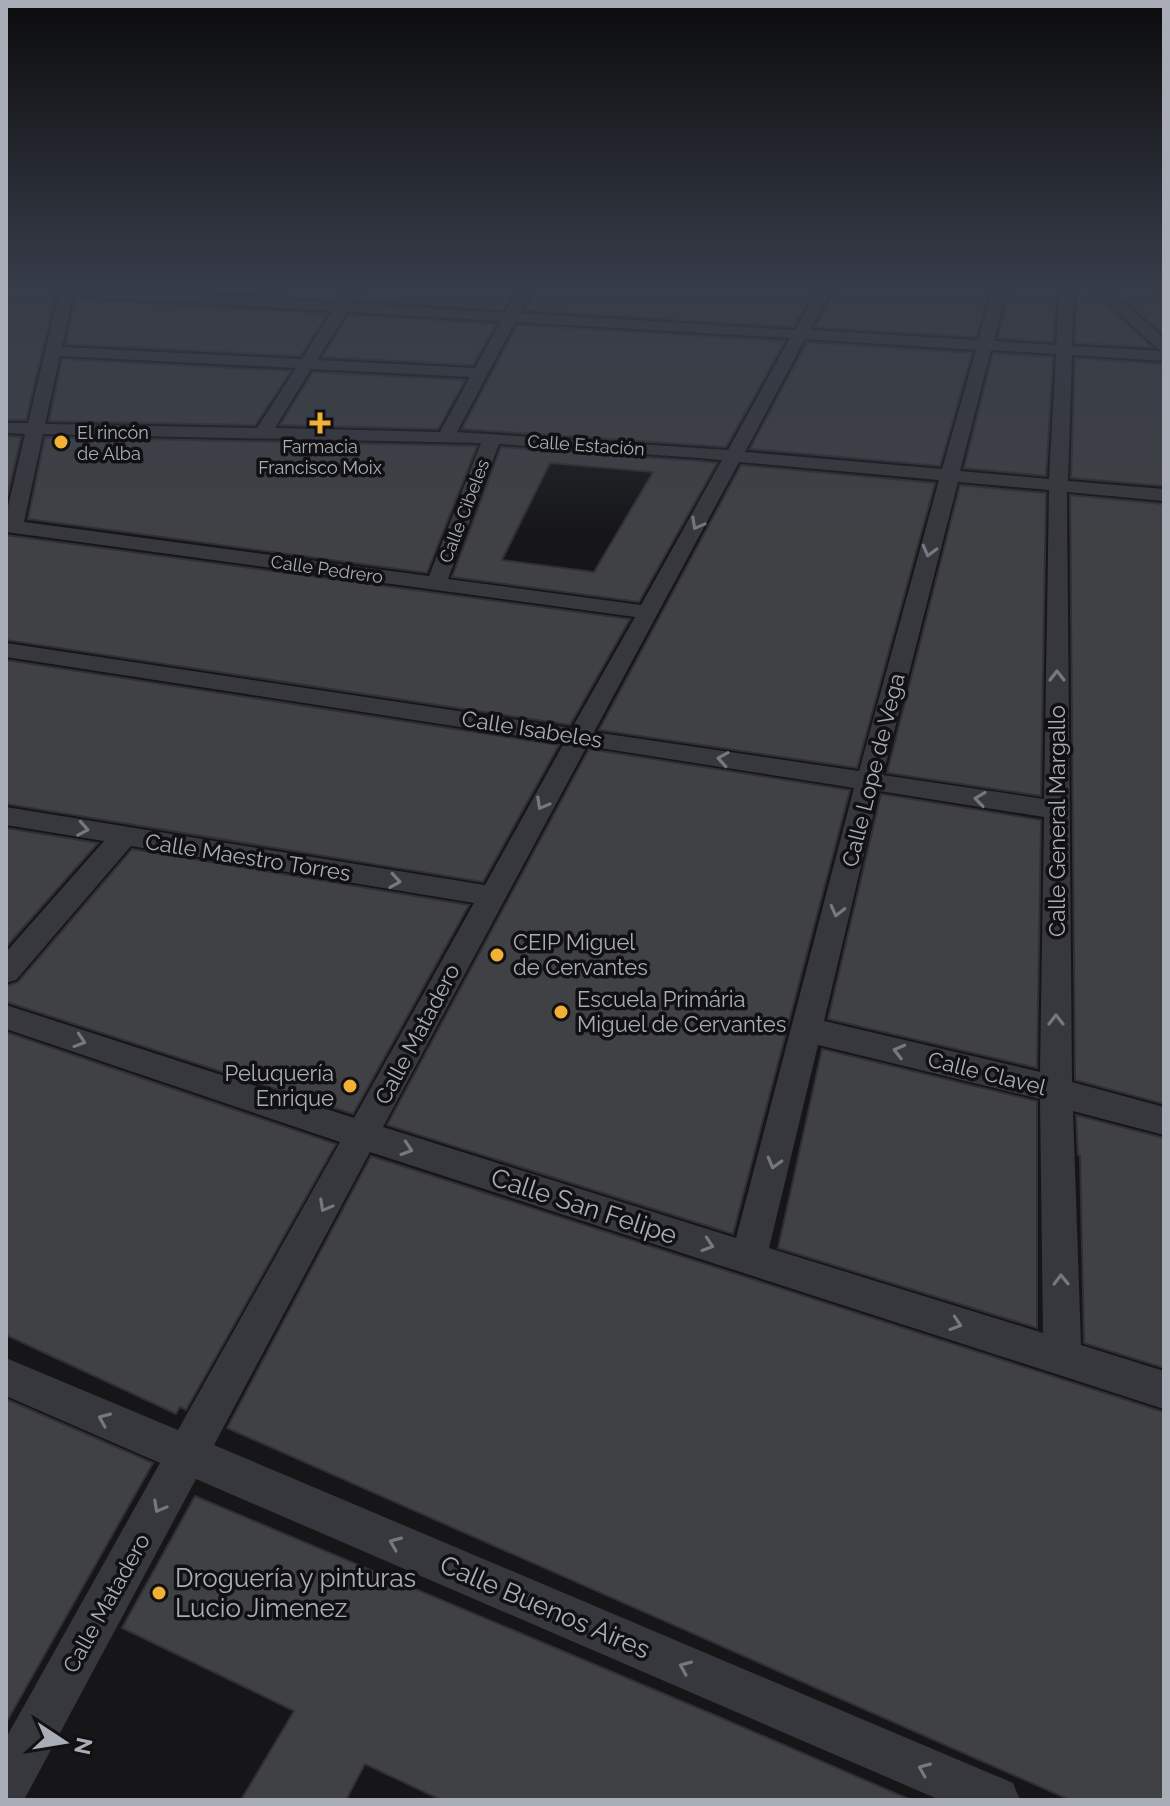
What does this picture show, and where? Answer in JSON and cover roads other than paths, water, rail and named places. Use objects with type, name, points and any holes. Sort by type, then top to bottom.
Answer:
[{"type":"street","points":[[10,527],[48,368]]},
{"type":"street","points":[[263,433],[304,368]]},
{"type":"street","points":[[377,368],[479,373]]},
{"type":"street","points":[[446,437],[482,368]]},
{"type":"street","name":"Calle Matadero","points":[[6,1785],[364,1136],[490,896],[782,368]]},
{"type":"street","name":"Calle Lope de Vega","points":[[749,1258],[868,783],[980,368]]},
{"type":"street","name":"Calle General Margallo","points":[[1061,368],[1058,486],[1056,1089],[1062,1358]]},
{"type":"street","name":"Calle Estación","points":[[6,428],[492,438],[735,456],[1164,495]]},
{"type":"street","name":"Calle Cibeles","points":[[436,584],[492,438]]},
{"type":"street","name":"Calle Pedrero","points":[[10,527],[648,612]]},
{"type":"street","name":"Calle Isabeles","points":[[6,650],[1057,810]]},
{"type":"street","name":"Calle Maestro Torres","points":[[6,816],[490,896]]},
{"type":"street","points":[[6,972],[124,836]]},
{"type":"street","name":"Calle San Felipe","points":[[6,1017],[364,1136],[1164,1390]]},
{"type":"street","name":"Calle Clavel","points":[[808,1030],[1056,1089],[1074,1098],[1164,1121]]},
{"type":"street","name":"Calle Buenos Aires","points":[[6,1377],[996,1800]]},
{"type":"place","name":"Farmacia Francisco Moix","points":[[320,423]]},
{"type":"place","name":"El rincón de Alba","points":[[61,442]]},
{"type":"place","name":"CEIP Miguel de Cervantes","points":[[497,955]]},
{"type":"place","name":"Escuela Primária Miguel de Cervantes","points":[[561,1012]]},
{"type":"place","name":"Peluquería Enrique","points":[[350,1086]]},
{"type":"place","name":"Droguería y pinturas Lucio Jimenez","points":[[159,1593]]}]
